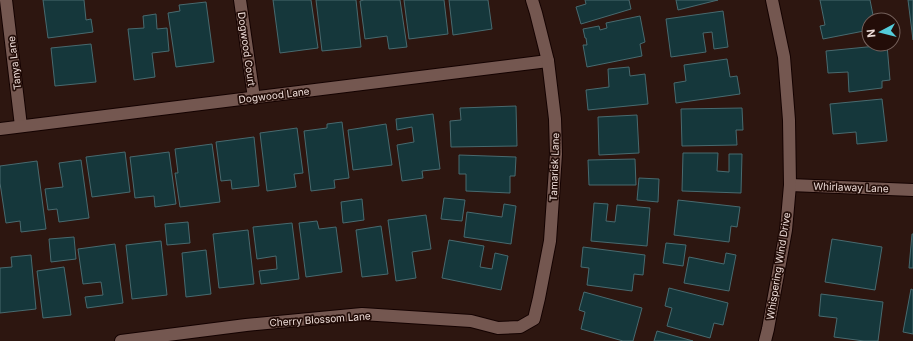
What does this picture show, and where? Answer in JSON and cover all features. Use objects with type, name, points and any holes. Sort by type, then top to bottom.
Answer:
[{"type":"street","name":"Tanya Lane","points":[[6,0],[21,126]]},
{"type":"street","name":"Dogwood Court","points":[[240,0],[254,98]]},
{"type":"street","name":"Tamarisk Lane","points":[[520,327],[534,319],[539,298],[550,241],[556,154],[555,119],[548,61],[532,0]]},
{"type":"street","name":"Whispering Wind Drive","points":[[765,341],[786,230],[790,185],[789,120],[784,57],[772,0]]},
{"type":"street","name":"Dogwood Lane","points":[[0,129],[548,61]]},
{"type":"street","name":"Whirlaway Lane","points":[[790,185],[913,190]]},
{"type":"street","name":"Cherry Blossom Lane","points":[[121,341],[246,325],[362,314],[471,320],[498,328],[520,327]]},
{"type":"building","points":[[43,0],[84,0],[86,20],[91,19],[93,32],[48,38]]},
{"type":"building","points":[[273,0],[311,0],[318,48],[280,53]]},
{"type":"building","points":[[316,0],[356,0],[361,47],[322,51]]},
{"type":"building","points":[[400,0],[407,47],[389,49],[387,36],[365,39],[360,1]]},
{"type":"building","points":[[404,0],[444,0],[448,34],[409,39]]},
{"type":"building","points":[[449,0],[488,0],[492,29],[453,35]]},
{"type":"building","points":[[585,0],[629,0],[631,9],[581,24],[576,7],[586,4]]},
{"type":"building","points":[[676,0],[718,0],[678,10]]},
{"type":"building","points":[[820,0],[870,0],[872,12],[861,12],[861,32],[823,39],[820,26],[825,25]]},
{"type":"building","points":[[908,0],[913,0],[913,40]]},
{"type":"building","points":[[206,2],[214,62],[176,67],[168,13],[180,11],[179,5]]},
{"type":"building","points":[[723,11],[728,47],[714,49],[712,32],[703,33],[706,52],[671,57],[666,19]]},
{"type":"building","points":[[156,14],[157,29],[167,28],[169,51],[152,53],[155,77],[134,80],[128,29],[144,28],[143,16]]},
{"type":"building","points":[[640,16],[645,42],[640,44],[642,56],[587,67],[583,45],[587,45],[583,29],[599,26],[600,30],[607,28],[606,23]]},
{"type":"building","points":[[91,44],[96,82],[55,86],[51,48]]},
{"type":"building","points":[[861,48],[861,52],[888,52],[890,80],[882,81],[882,88],[849,92],[848,72],[828,73],[826,51]]},
{"type":"building","points":[[727,59],[730,77],[737,76],[740,94],[676,103],[674,83],[686,81],[684,65]]},
{"type":"building","points":[[629,67],[630,76],[645,74],[648,104],[588,110],[586,90],[609,87],[608,69]]},
{"type":"building","points":[[882,99],[887,141],[857,144],[856,132],[833,134],[830,104]]},
{"type":"building","points":[[516,106],[517,146],[451,147],[450,121],[461,120],[460,108]]},
{"type":"building","points":[[742,108],[743,130],[736,130],[737,145],[682,146],[681,109]]},
{"type":"building","points":[[433,114],[440,169],[422,171],[423,178],[402,181],[397,145],[414,142],[412,127],[397,130],[396,119]]},
{"type":"building","points":[[637,115],[639,153],[599,155],[598,117]]},
{"type":"building","points":[[342,122],[349,178],[334,180],[335,188],[311,191],[304,131],[327,128],[327,124]]},
{"type":"building","points":[[386,124],[392,165],[353,170],[348,130]]},
{"type":"building","points":[[297,128],[303,173],[294,174],[296,187],[267,191],[260,133]]},
{"type":"building","points":[[254,137],[259,186],[232,189],[231,180],[221,181],[216,142]]},
{"type":"building","points":[[212,144],[220,202],[180,207],[175,173],[178,173],[175,149]]},
{"type":"building","points":[[125,152],[130,192],[92,197],[86,157]]},
{"type":"building","points":[[169,152],[176,204],[155,207],[154,196],[135,198],[130,157]]},
{"type":"building","points":[[683,153],[718,153],[717,171],[729,172],[729,154],[742,154],[741,193],[682,191]]},
{"type":"building","points":[[459,155],[516,157],[515,176],[510,176],[510,193],[466,191],[466,174],[459,174]]},
{"type":"building","points":[[635,159],[636,185],[589,185],[588,160]]},
{"type":"building","points":[[81,160],[89,218],[59,222],[57,209],[48,210],[45,189],[63,187],[59,163]]},
{"type":"building","points":[[37,161],[46,229],[21,232],[20,221],[6,223],[0,183],[0,166]]},
{"type":"building","points":[[639,178],[659,179],[658,202],[637,200]]},
{"type":"building","points":[[444,198],[465,200],[462,221],[441,219]]},
{"type":"building","points":[[362,199],[364,220],[343,223],[341,202]]},
{"type":"building","points":[[678,200],[740,207],[737,227],[731,226],[729,242],[674,235]]},
{"type":"building","points":[[594,203],[608,204],[606,221],[615,222],[617,205],[650,208],[647,246],[591,241]]},
{"type":"building","points":[[504,204],[516,206],[511,244],[464,237],[467,212],[502,217]]},
{"type":"building","points":[[426,215],[431,249],[412,252],[416,278],[396,281],[388,220]]},
{"type":"building","points":[[317,221],[319,229],[336,227],[342,272],[306,277],[299,223]]},
{"type":"building","points":[[188,222],[190,243],[167,245],[165,224]]},
{"type":"building","points":[[292,223],[299,279],[261,284],[259,271],[277,269],[276,256],[257,259],[253,227]]},
{"type":"building","points":[[381,226],[388,274],[362,277],[356,230]]},
{"type":"building","points":[[248,230],[254,284],[219,288],[213,234]]},
{"type":"building","points":[[912,234],[913,268],[909,268]]},
{"type":"building","points":[[74,237],[76,259],[51,262],[49,239]]},
{"type":"building","points":[[832,239],[882,247],[875,290],[825,282]]},
{"type":"building","points":[[449,240],[484,246],[480,267],[492,269],[495,253],[508,256],[501,290],[442,278]]},
{"type":"building","points":[[161,241],[167,295],[132,299],[126,245]]},
{"type":"building","points":[[666,243],[686,245],[683,266],[663,263]]},
{"type":"building","points":[[115,244],[123,303],[87,308],[85,297],[103,295],[101,282],[83,284],[78,249]]},
{"type":"building","points":[[583,247],[645,255],[643,275],[634,274],[632,291],[587,285],[589,268],[581,267]]},
{"type":"building","points":[[206,250],[211,294],[186,297],[182,253]]},
{"type":"building","points":[[726,253],[736,255],[729,291],[684,283],[689,257],[724,264]]},
{"type":"building","points":[[31,255],[36,309],[0,313],[0,268],[12,267],[11,257]]},
{"type":"building","points":[[64,267],[71,315],[43,318],[37,271]]},
{"type":"building","points":[[669,288],[728,303],[723,325],[714,323],[710,338],[667,326],[672,308],[665,306]]},
{"type":"building","points":[[911,289],[913,290],[913,334],[903,332]]},
{"type":"building","points":[[584,292],[642,308],[633,341],[623,341],[581,329],[585,312],[579,310]]},
{"type":"building","points":[[821,294],[883,302],[878,341],[864,341],[834,337],[837,318],[819,316]]},
{"type":"building","points":[[657,331],[693,341],[654,341]]}]
